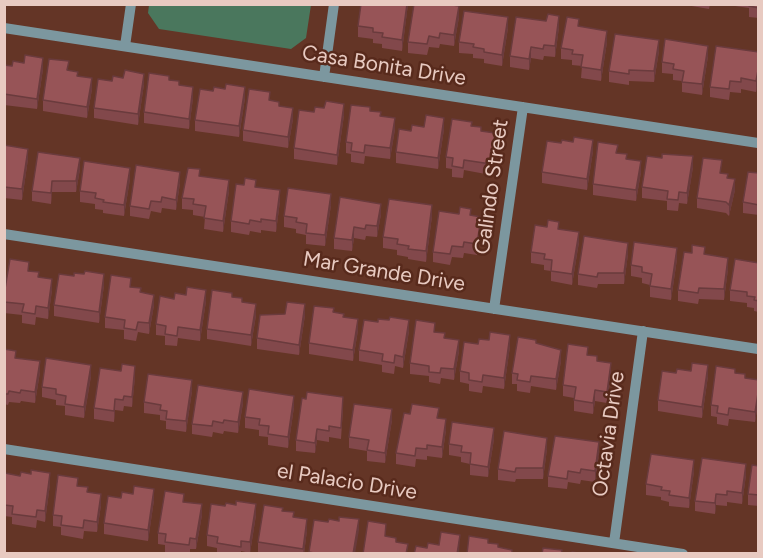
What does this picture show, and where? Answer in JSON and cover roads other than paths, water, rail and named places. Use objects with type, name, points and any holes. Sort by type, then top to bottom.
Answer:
[{"type":"street","points":[[125,46],[131,4]]},
{"type":"street","points":[[324,77],[334,4]]},
{"type":"street","name":"Casa Bonita Drive","points":[[4,28],[759,143]]},
{"type":"street","name":"Galindo Street","points":[[494,309],[523,107]]},
{"type":"street","name":"Mar Grande Drive","points":[[4,234],[759,349]]},
{"type":"street","name":"Octavia Drive","points":[[614,543],[643,331]]},
{"type":"street","name":"el Palacio Drive","points":[[4,449],[683,554]]}]
